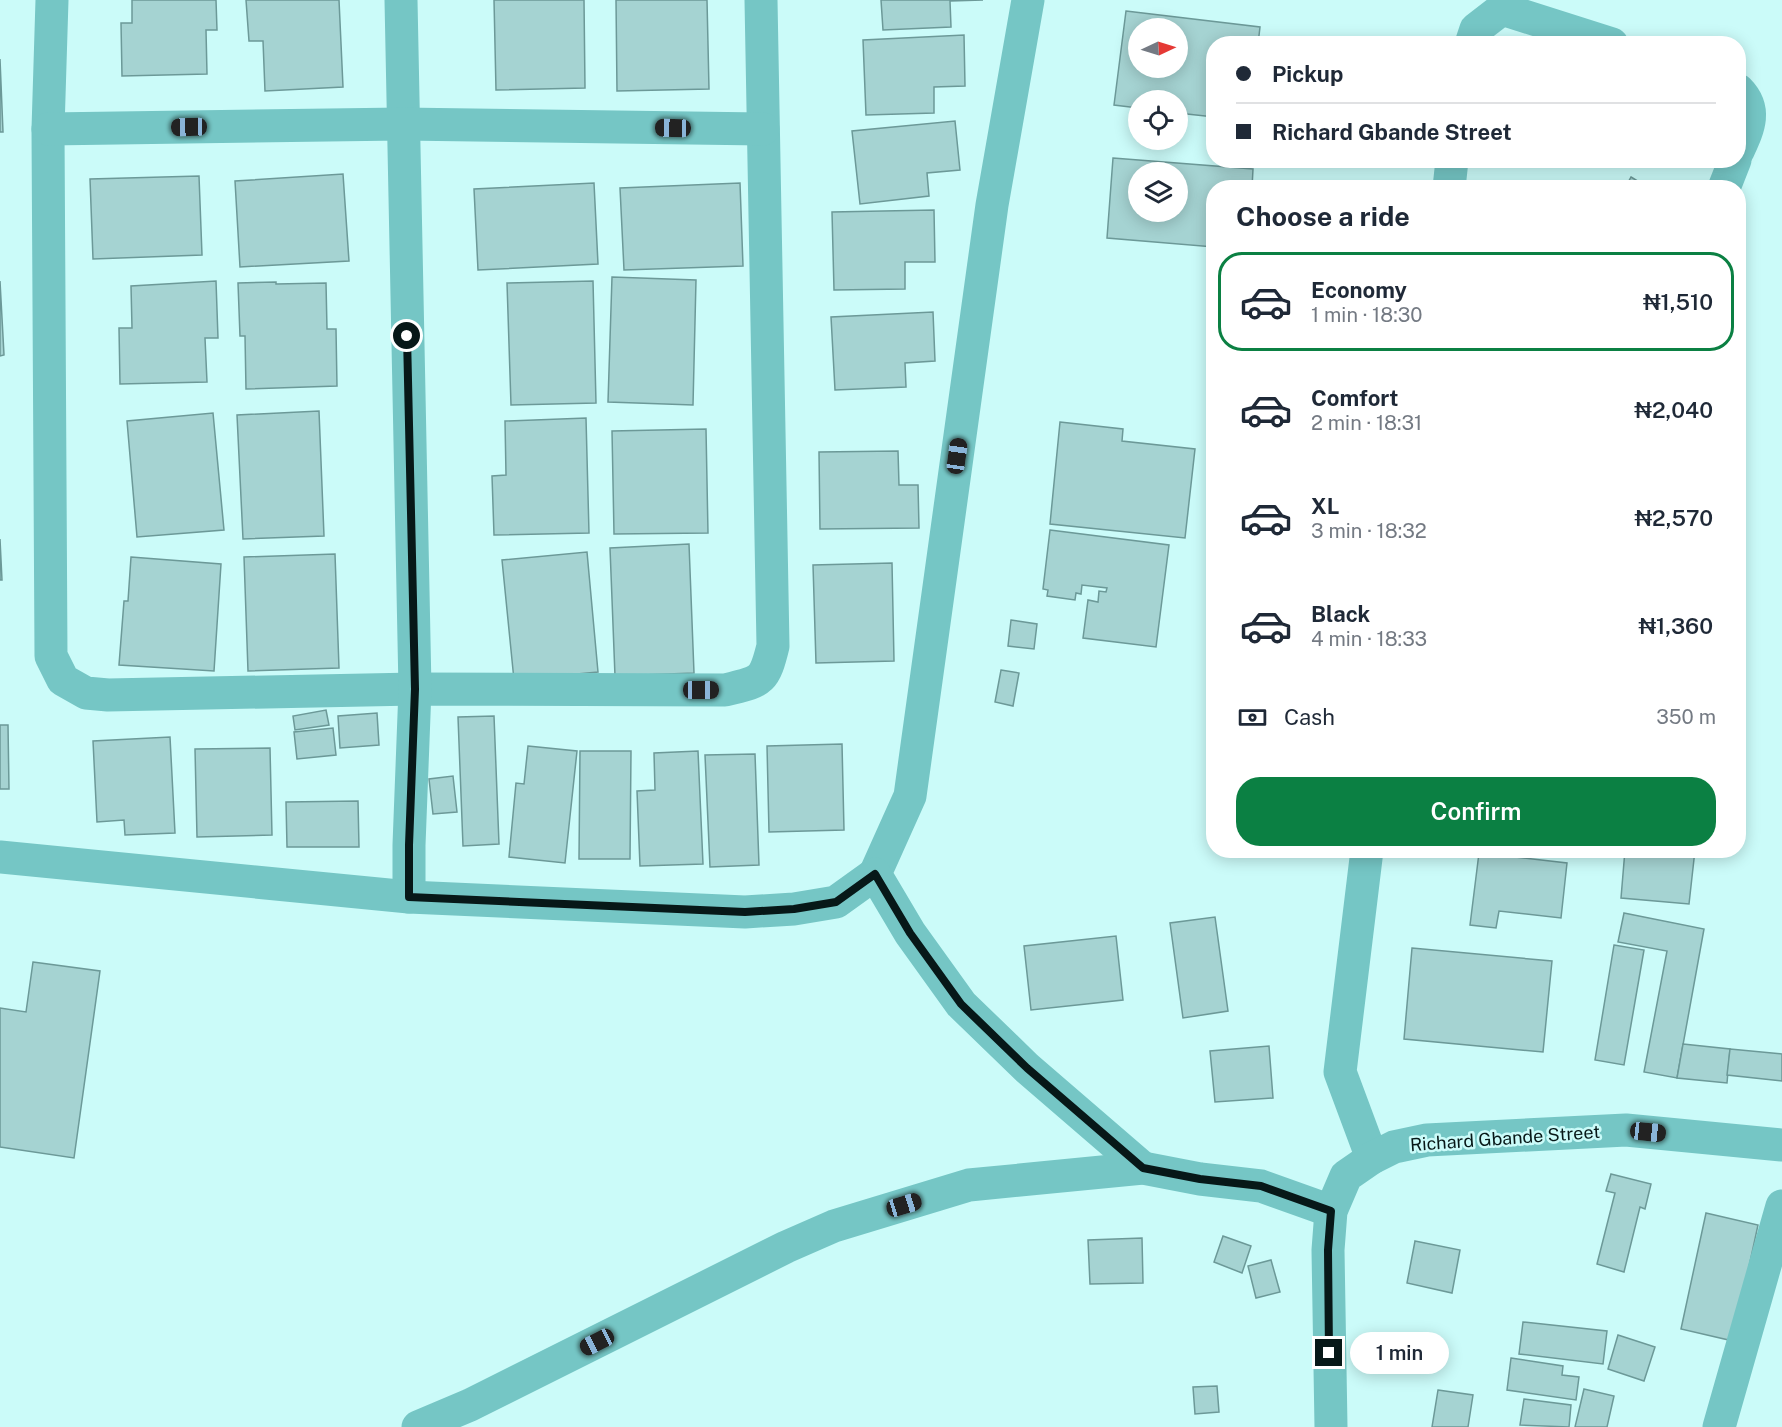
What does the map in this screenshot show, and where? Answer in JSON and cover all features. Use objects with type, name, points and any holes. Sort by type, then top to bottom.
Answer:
[{"type":"street","points":[[52,0],[48,129],[51,656],[63,680],[86,693],[108,695],[415,689],[725,690],[752,683],[766,673],[772,646],[760,0]]},
{"type":"street","points":[[401,0],[415,689],[409,897]]},
{"type":"street","points":[[0,857],[409,897],[755,911],[794,909],[836,902],[875,874],[910,796],[993,205],[1028,0]]},
{"type":"street","points":[[1474,36],[1476,29],[1502,9],[1587,36]]},
{"type":"street","points":[[1746,98],[1750,122],[1746,132]]},
{"type":"street","points":[[48,129],[402,124],[763,129]]},
{"type":"street","points":[[1367,858],[1340,1072],[1372,1158]]},
{"type":"street","points":[[875,874],[910,933],[961,1004],[1027,1068],[1143,1168]]},
{"type":"street","name":"Richard Gbande Street","points":[[1331,1427],[1328,1250],[1331,1211],[1346,1176],[1372,1158],[1394,1147],[1427,1140],[1626,1130],[1782,1145]]},
{"type":"street","points":[[418,1427],[470,1405],[786,1247],[834,1226],[969,1185],[1143,1168],[1200,1179],[1261,1186],[1331,1211]]},
{"type":"street","points":[[1719,1427],[1782,1206]]},
{"type":"building","points":[[132,0],[216,0],[217,30],[206,30],[207,74],[122,76],[121,23],[132,23]]},
{"type":"building","points":[[246,0],[339,0],[343,87],[265,91],[263,41],[249,41]]},
{"type":"building","points":[[494,0],[584,0],[585,88],[496,90]]},
{"type":"building","points":[[616,0],[707,0],[709,89],[617,91]]},
{"type":"building","points":[[881,0],[983,0],[950,1],[951,27],[883,30]]},
{"type":"building","points":[[1126,11],[1185,18],[1128,18],[1128,78],[1188,78],[1188,18],[1260,27],[1259,36],[1206,36],[1206,116],[1188,114],[1188,90],[1128,90],[1128,107],[1114,105]]},
{"type":"building","points":[[964,35],[965,86],[934,87],[934,113],[866,115],[863,40]]},
{"type":"building","points":[[0,59],[3,132],[0,132]]},
{"type":"building","points":[[955,121],[960,170],[927,173],[929,196],[860,204],[852,131]]},
{"type":"building","points":[[1113,158],[1164,162],[1128,162],[1128,222],[1188,222],[1188,164],[1206,165],[1206,168],[1253,169],[1252,180],[1206,180],[1206,246],[1107,238]]},
{"type":"building","points":[[343,174],[349,261],[240,267],[235,181]]},
{"type":"building","points":[[199,176],[202,255],[93,259],[90,179]]},
{"type":"building","points":[[594,183],[598,264],[478,270],[474,189]]},
{"type":"building","points":[[740,183],[743,266],[624,270],[620,188]]},
{"type":"building","points":[[934,210],[935,262],[905,262],[905,289],[834,290],[832,212]]},
{"type":"building","points":[[612,277],[696,280],[693,405],[608,402]]},
{"type":"building","points":[[0,281],[4,355],[0,356]]},
{"type":"building","points":[[216,281],[218,338],[205,338],[207,382],[120,384],[119,328],[132,328],[131,286]]},
{"type":"building","points":[[593,281],[596,403],[511,405],[507,283]]},
{"type":"building","points":[[276,282],[276,284],[326,283],[327,329],[336,329],[337,386],[246,389],[245,336],[240,336],[238,283]]},
{"type":"building","points":[[933,312],[935,361],[905,363],[906,387],[835,390],[831,317]]},
{"type":"building","points":[[319,411],[324,536],[243,539],[237,415]]},
{"type":"building","points":[[213,413],[224,530],[137,537],[127,421]]},
{"type":"building","points":[[586,418],[589,533],[494,535],[492,476],[506,475],[505,421]]},
{"type":"building","points":[[1060,422],[1123,429],[1122,441],[1195,449],[1185,538],[1050,524]]},
{"type":"building","points":[[706,429],[708,533],[614,534],[612,431]]},
{"type":"building","points":[[898,451],[899,485],[918,485],[919,528],[820,529],[819,452]]},
{"type":"building","points":[[1050,530],[1169,545],[1156,647],[1083,638],[1088,600],[1098,602],[1099,591],[1106,592],[1107,588],[1082,585],[1081,594],[1076,593],[1075,600],[1047,596],[1048,590],[1043,589]]},
{"type":"building","points":[[0,539],[2,580],[0,580]]},
{"type":"building","points":[[689,544],[694,673],[615,676],[610,548]]},
{"type":"building","points":[[587,552],[598,672],[514,680],[502,560]]},
{"type":"building","points":[[335,554],[339,668],[248,671],[244,557]]},
{"type":"building","points":[[131,557],[221,564],[214,671],[119,665],[124,601],[128,601]]},
{"type":"building","points":[[892,563],[894,661],[816,663],[813,565]]},
{"type":"building","points":[[1011,620],[1037,624],[1034,649],[1008,646]]},
{"type":"building","points":[[1001,670],[1019,673],[1013,706],[995,702]]},
{"type":"building","points":[[326,710],[329,725],[295,730],[293,716]]},
{"type":"building","points":[[377,713],[379,745],[340,748],[338,716]]},
{"type":"building","points":[[494,716],[499,844],[463,846],[458,717]]},
{"type":"building","points":[[0,725],[8,725],[9,789],[0,789]]},
{"type":"building","points":[[333,728],[336,755],[297,759],[294,732]]},
{"type":"building","points":[[170,737],[175,833],[125,835],[124,820],[97,822],[93,741]]},
{"type":"building","points":[[842,744],[844,830],[769,832],[767,746]]},
{"type":"building","points":[[528,746],[577,751],[565,863],[509,857],[516,783],[524,784]]},
{"type":"building","points":[[270,748],[272,835],[197,837],[195,749]]},
{"type":"building","points":[[580,751],[631,751],[630,859],[579,859]]},
{"type":"building","points":[[698,751],[703,864],[640,866],[637,791],[655,790],[654,753]]},
{"type":"building","points":[[755,754],[759,865],[710,867],[705,755]]},
{"type":"building","points":[[453,776],[457,812],[433,814],[429,779]]},
{"type":"building","points":[[358,801],[359,847],[287,847],[286,802]]},
{"type":"building","points":[[1478,858],[1523,858],[1567,863],[1561,918],[1499,911],[1496,928],[1470,925]]},
{"type":"building","points":[[1624,858],[1694,858],[1689,904],[1621,898]]},
{"type":"building","points":[[1624,913],[1704,929],[1677,1078],[1644,1072],[1667,951],[1618,942]]},
{"type":"building","points":[[1215,917],[1228,1011],[1183,1018],[1170,923]]},
{"type":"building","points":[[1116,936],[1123,1000],[1031,1010],[1024,946]]},
{"type":"building","points":[[1614,945],[1644,950],[1624,1065],[1595,1060]]},
{"type":"building","points":[[1412,948],[1552,961],[1543,1052],[1404,1039]]},
{"type":"building","points":[[33,962],[100,971],[74,1158],[0,1147],[0,1008],[26,1012]]},
{"type":"building","points":[[1683,1044],[1730,1049],[1727,1083],[1677,1078]]},
{"type":"building","points":[[1269,1046],[1273,1098],[1215,1102],[1210,1051]]},
{"type":"building","points":[[1730,1049],[1782,1054],[1782,1081],[1727,1075]]},
{"type":"building","points":[[1611,1174],[1651,1184],[1645,1209],[1640,1207],[1624,1272],[1597,1264],[1615,1193],[1606,1191]]},
{"type":"building","points":[[1706,1213],[1758,1225],[1733,1341],[1681,1329]]},
{"type":"building","points":[[1223,1236],[1251,1246],[1242,1273],[1214,1262]]},
{"type":"building","points":[[1142,1238],[1143,1283],[1090,1284],[1088,1240]]},
{"type":"building","points":[[1415,1241],[1460,1250],[1452,1293],[1407,1283]]},
{"type":"building","points":[[1271,1260],[1280,1292],[1256,1298],[1248,1266]]},
{"type":"building","points":[[1523,1322],[1607,1331],[1603,1364],[1519,1354]]},
{"type":"building","points":[[1618,1335],[1655,1347],[1644,1381],[1608,1369]]},
{"type":"building","points":[[1511,1358],[1563,1366],[1562,1375],[1579,1377],[1576,1400],[1507,1390]]},
{"type":"building","points":[[1217,1386],[1219,1412],[1195,1414],[1193,1387]]},
{"type":"building","points":[[1584,1389],[1614,1396],[1607,1427],[1575,1427]]},
{"type":"building","points":[[1438,1390],[1473,1395],[1468,1427],[1432,1427]]},
{"type":"building","points":[[1524,1399],[1571,1405],[1569,1427],[1520,1425]]},
{"type":"route","points":[[407,336],[415,689],[409,897],[745,912],[794,909],[836,902],[875,874],[910,933],[961,1004],[1027,1068],[1143,1168],[1200,1179],[1261,1186],[1331,1211],[1328,1250],[1329,1353]]}]
